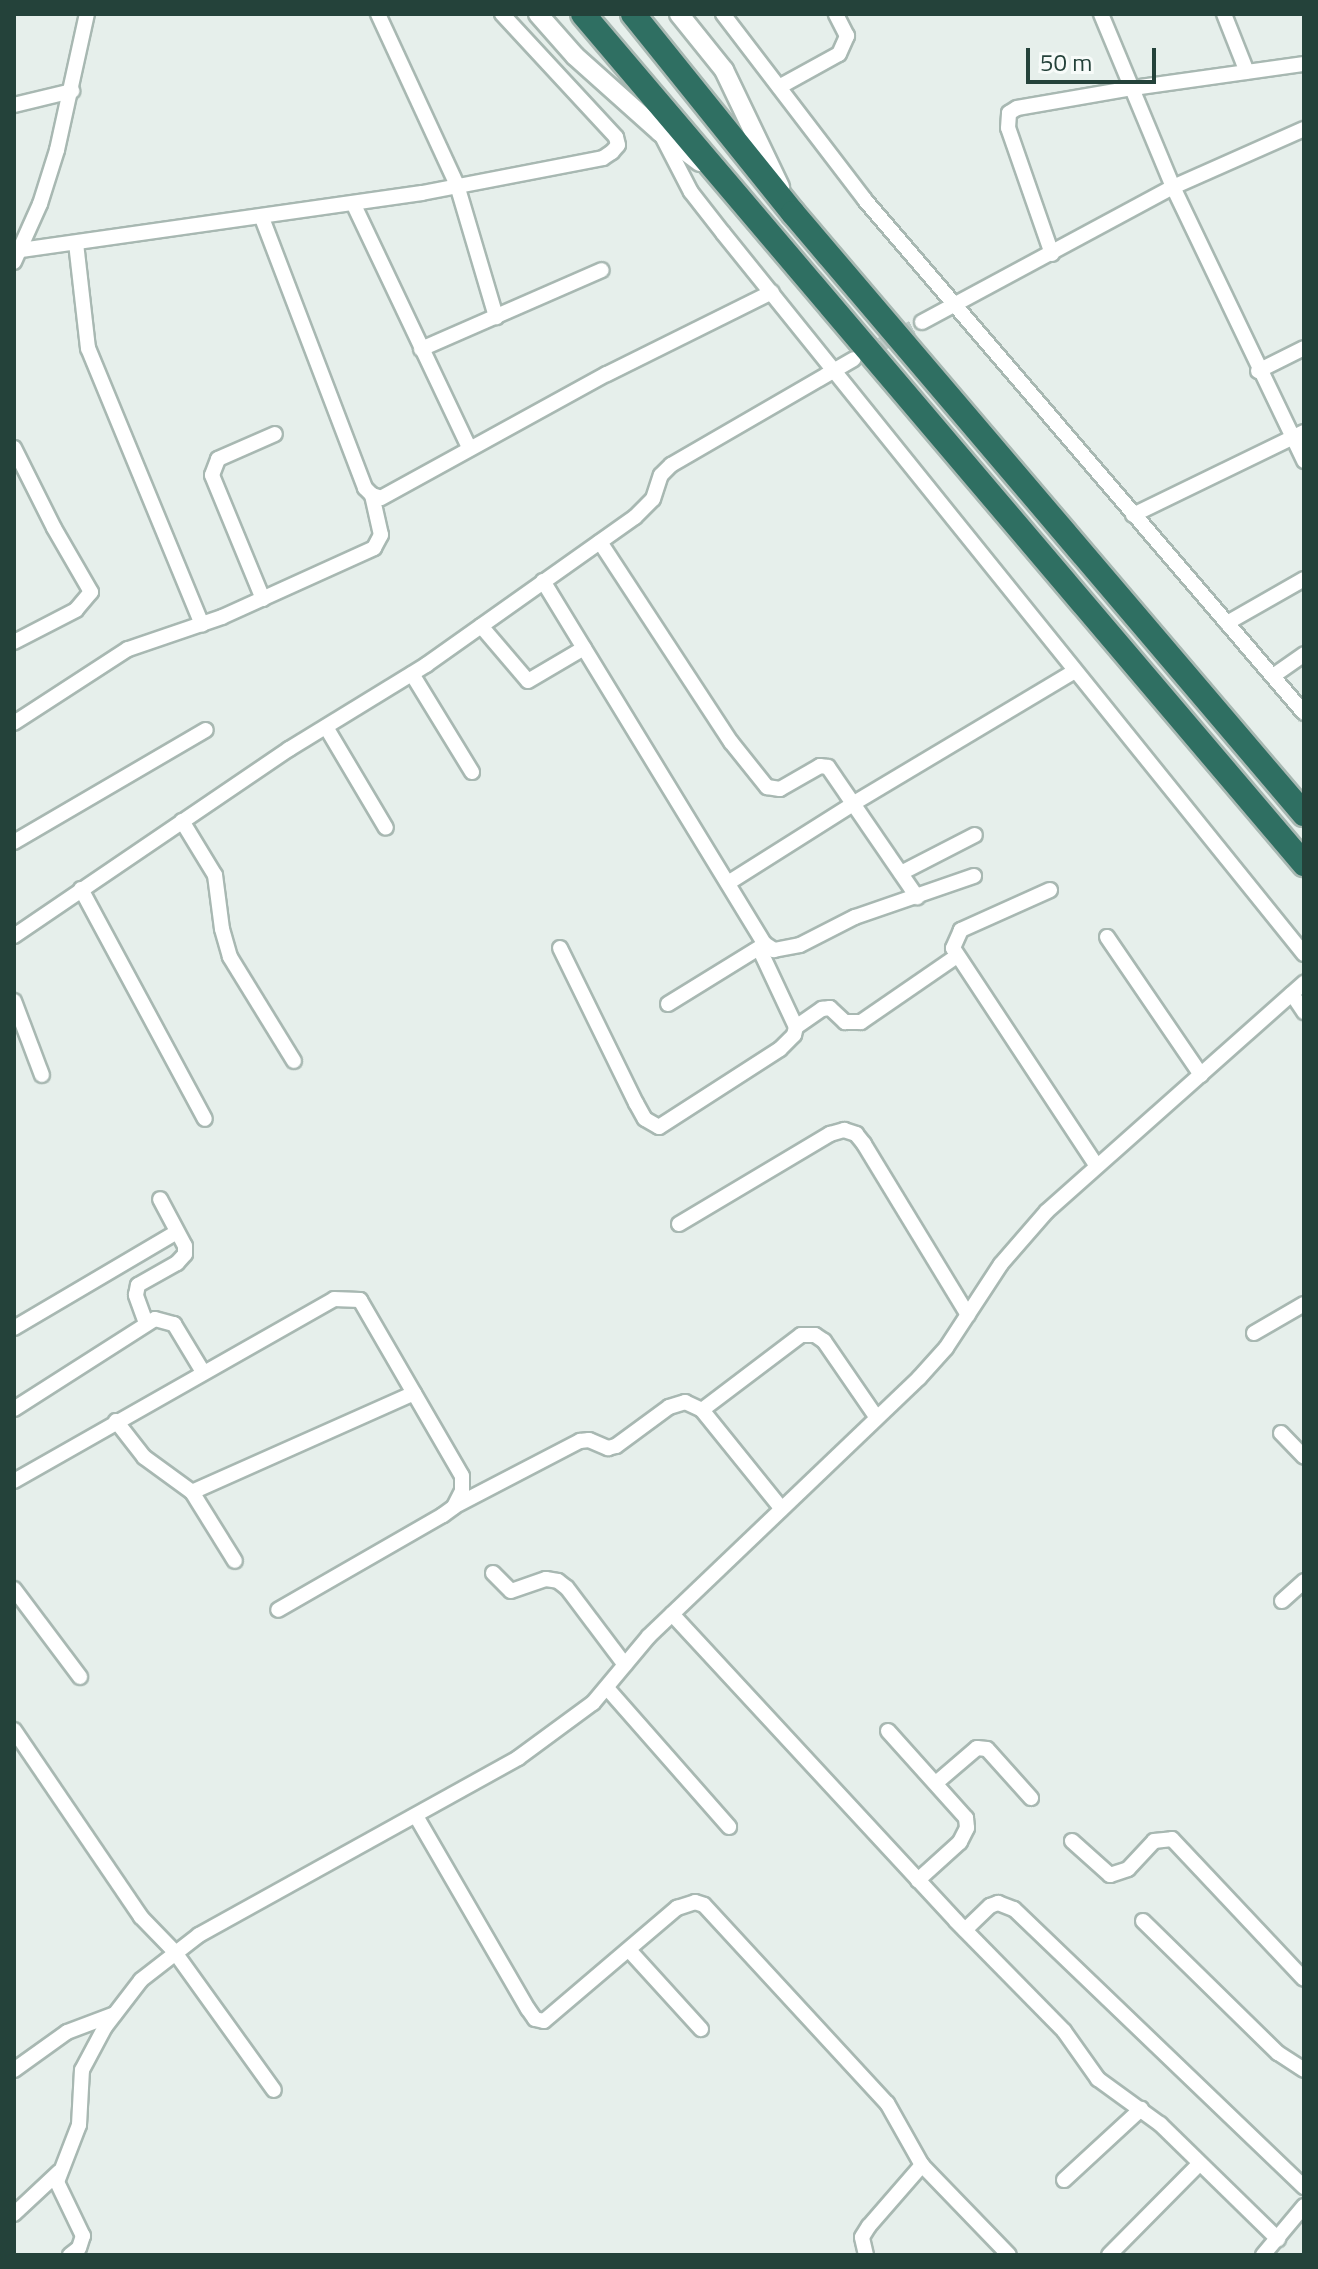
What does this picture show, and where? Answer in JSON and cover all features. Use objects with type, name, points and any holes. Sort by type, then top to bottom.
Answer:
[{"type":"highway","points":[[583,14],[1304,864]]},
{"type":"highway","points":[[633,14],[793,213],[1304,814]]},
{"type":"main road","points":[[538,14],[575,56],[660,132],[721,178]]},
{"type":"main road","points":[[679,14],[724,70],[793,213]]},
{"type":"street","points":[[16,254],[40,204],[72,91],[87,14]]},
{"type":"street","points":[[378,14],[457,185],[496,317]]},
{"type":"street","points":[[16,254],[262,218],[603,158],[618,145],[610,128],[502,14]]},
{"type":"street","points":[[779,87],[839,54],[846,45],[847,36],[836,14]]},
{"type":"street","points":[[1101,14],[1173,187],[1258,371],[1297,434],[1304,461]]},
{"type":"street","points":[[1224,14],[1247,72]]},
{"type":"street","points":[[730,16],[837,165],[1304,713]]},
{"type":"street","points":[[1052,254],[1008,128],[1009,113],[1017,108],[1133,88],[1304,64]]},
{"type":"street","points":[[14,105],[72,91]]},
{"type":"street","points":[[922,322],[1173,187],[1304,129]]},
{"type":"street","points":[[660,132],[691,192],[831,371],[1304,954]]},
{"type":"street","points":[[353,203],[470,449]]},
{"type":"street","points":[[262,218],[312,356],[365,488],[381,498],[607,374],[772,292]]},
{"type":"street","points":[[76,243],[88,348],[202,624]]},
{"type":"street","points":[[421,349],[602,270]]},
{"type":"street","points":[[1258,371],[1304,348]]},
{"type":"street","points":[[14,936],[182,821],[412,674],[600,542],[646,509],[661,475],[671,465],[854,359]]},
{"type":"street","points":[[263,599],[212,475],[218,459],[275,434]]},
{"type":"street","points":[[1133,515],[1297,434]]},
{"type":"street","points":[[14,448],[54,528],[91,592],[76,610],[14,642]]},
{"type":"street","points":[[14,723],[128,649],[263,599],[374,548],[381,535],[372,495]]},
{"type":"street","points":[[600,542],[709,709],[767,787],[780,789],[820,766],[828,767],[856,802],[917,897]]},
{"type":"street","points":[[1227,623],[1304,579]]},
{"type":"street","points":[[543,581],[728,883],[762,946],[796,1027]]},
{"type":"street","points":[[481,626],[528,681],[584,648]]},
{"type":"street","points":[[1273,676],[1304,654]]},
{"type":"street","points":[[728,883],[1075,671]]},
{"type":"street","points":[[412,674],[472,772]]},
{"type":"street","points":[[326,727],[386,828]]},
{"type":"street","points":[[14,842],[206,730]]},
{"type":"street","points":[[182,821],[215,875],[222,929],[230,957],[294,1061]]},
{"type":"street","points":[[901,873],[975,835]]},
{"type":"street","points":[[762,946],[774,950],[791,948],[855,917],[974,876]]},
{"type":"street","points":[[81,889],[205,1119]]},
{"type":"street","points":[[1050,890],[961,930],[953,948],[1097,1166]]},
{"type":"street","points":[[1107,937],[1201,1075]]},
{"type":"street","points":[[668,1004],[762,946]]},
{"type":"street","points":[[560,948],[636,1103],[645,1119],[659,1127],[780,1049],[789,1042],[796,1027],[822,1009],[830,1008],[845,1022],[861,1022],[957,956]]},
{"type":"street","points":[[70,2255],[79,2248],[83,2236],[58,2191],[59,2172],[79,2125],[82,2070],[95,2042],[141,1980],[174,1951],[550,1738],[607,1688],[672,1614],[946,1348],[1010,1254],[1047,1211],[1304,983]]},
{"type":"street","points":[[1292,994],[1304,1012]]},
{"type":"street","points":[[14,1001],[42,1075]]},
{"type":"street","points":[[679,1224],[830,1134],[844,1130],[856,1134],[864,1144],[968,1315]]},
{"type":"street","points":[[146,1323],[136,1295],[138,1285],[177,1263],[185,1254],[160,1199]]},
{"type":"street","points":[[14,1328],[177,1232]]},
{"type":"street","points":[[14,1481],[334,1299],[348,1298],[360,1300],[366,1309],[462,1476],[462,1491],[454,1507]]},
{"type":"street","points":[[1254,1333],[1304,1304]]},
{"type":"street","points":[[14,1409],[146,1323],[164,1319],[174,1324],[203,1372]]},
{"type":"street","points":[[702,1410],[801,1335],[815,1335],[824,1341],[877,1418]]},
{"type":"street","points":[[192,1492],[414,1393]]},
{"type":"street","points":[[278,1610],[454,1507],[580,1441],[589,1440],[608,1448],[669,1407],[685,1402],[702,1410],[782,1509]]},
{"type":"street","points":[[116,1421],[144,1457],[192,1492],[235,1561]]},
{"type":"street","points":[[1281,1433],[1304,1457]]},
{"type":"street","points":[[493,1573],[511,1591],[546,1579],[558,1581],[567,1588],[625,1665]]},
{"type":"street","points":[[1282,1601],[1304,1581]]},
{"type":"street","points":[[14,1589],[80,1677]]},
{"type":"street","points":[[672,1614],[965,1930],[1064,2031],[1098,2079],[1141,2109],[1278,2239]]},
{"type":"street","points":[[607,1688],[729,1827]]},
{"type":"street","points":[[14,1730],[141,1917],[174,1951],[274,2090]]},
{"type":"street","points":[[888,1731],[966,1818],[967,1828],[960,1842],[918,1880]]},
{"type":"street","points":[[936,1783],[977,1748],[987,1749],[1031,1798]]},
{"type":"street","points":[[416,1816],[535,2019],[544,2021],[552,2017],[685,1903],[704,1905],[887,2103],[922,2165],[1009,2255]]},
{"type":"street","points":[[1072,1841],[1110,1875],[1128,1869],[1154,1841],[1163,1837],[1172,1839],[1304,1979]]},
{"type":"street","points":[[965,1930],[990,1906],[998,1903],[1014,1909],[1304,2187]]},
{"type":"street","points":[[1143,1921],[1278,2053],[1304,2070]]},
{"type":"street","points":[[629,1950],[701,2029]]},
{"type":"street","points":[[14,2070],[67,2032],[115,2013]]},
{"type":"street","points":[[1064,2180],[1141,2109]]},
{"type":"street","points":[[1109,2255],[1200,2163]]},
{"type":"street","points":[[866,2255],[862,2237],[922,2165]]},
{"type":"street","points":[[14,2214],[59,2172]]},
{"type":"street","points":[[1263,2255],[1304,2206]]},
{"type":"tunnel","points":[[863,354],[922,322]]}]
